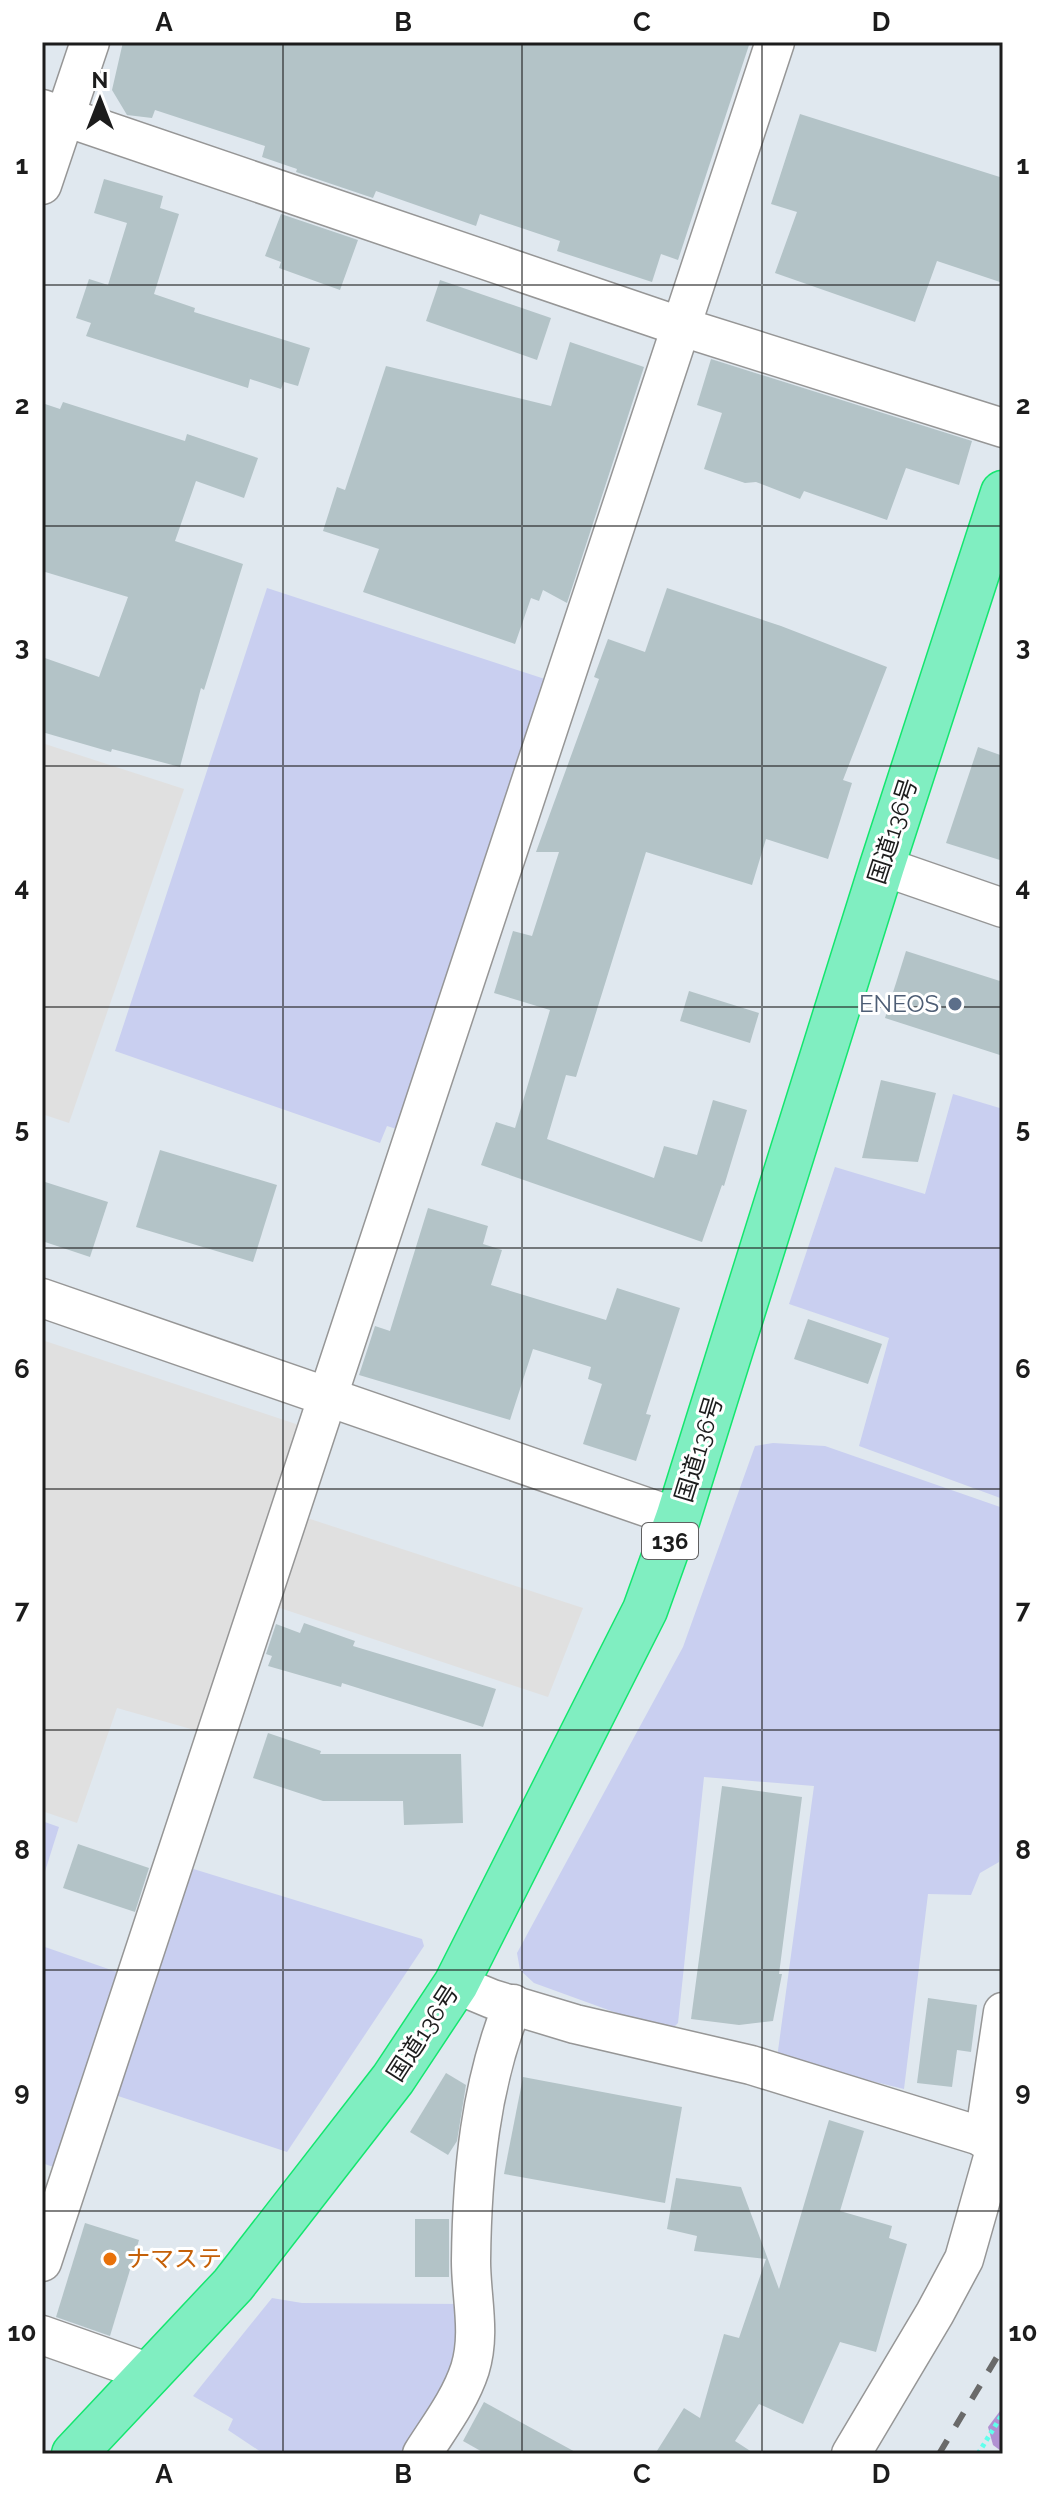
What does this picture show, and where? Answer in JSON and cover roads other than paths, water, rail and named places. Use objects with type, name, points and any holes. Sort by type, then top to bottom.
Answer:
[{"type":"highway","name":"国道136号","points":[[74,2454],[233,2285],[393,2079],[456,1984],[645,1610],[678,1518],[882,866],[1003,493]]},
{"type":"street","points":[[42,185],[53,113],[90,42]]},
{"type":"street","points":[[42,2262],[775,42]]},
{"type":"street","points":[[53,113],[679,326],[1003,428]]},
{"type":"street","points":[[882,866],[1003,908]]},
{"type":"street","points":[[42,1298],[678,1518]]},
{"type":"street","points":[[456,1984],[575,2024],[751,2065],[995,2142]]},
{"type":"street","points":[[422,2454],[453,2404],[472,2359],[476,2306],[471,2275],[472,2209],[482,2108],[500,2039],[513,2004]]},
{"type":"street","points":[[851,2454],[964,2259],[995,2142],[1003,2012]]},
{"type":"street","points":[[42,2335],[150,2373]]},
{"type":"railway","points":[[939,2454],[1003,2347]]},
{"type":"place","name":"ENEOS","points":[[955,1004]]},
{"type":"place","name":"ナマステ","points":[[110,2259]]}]
